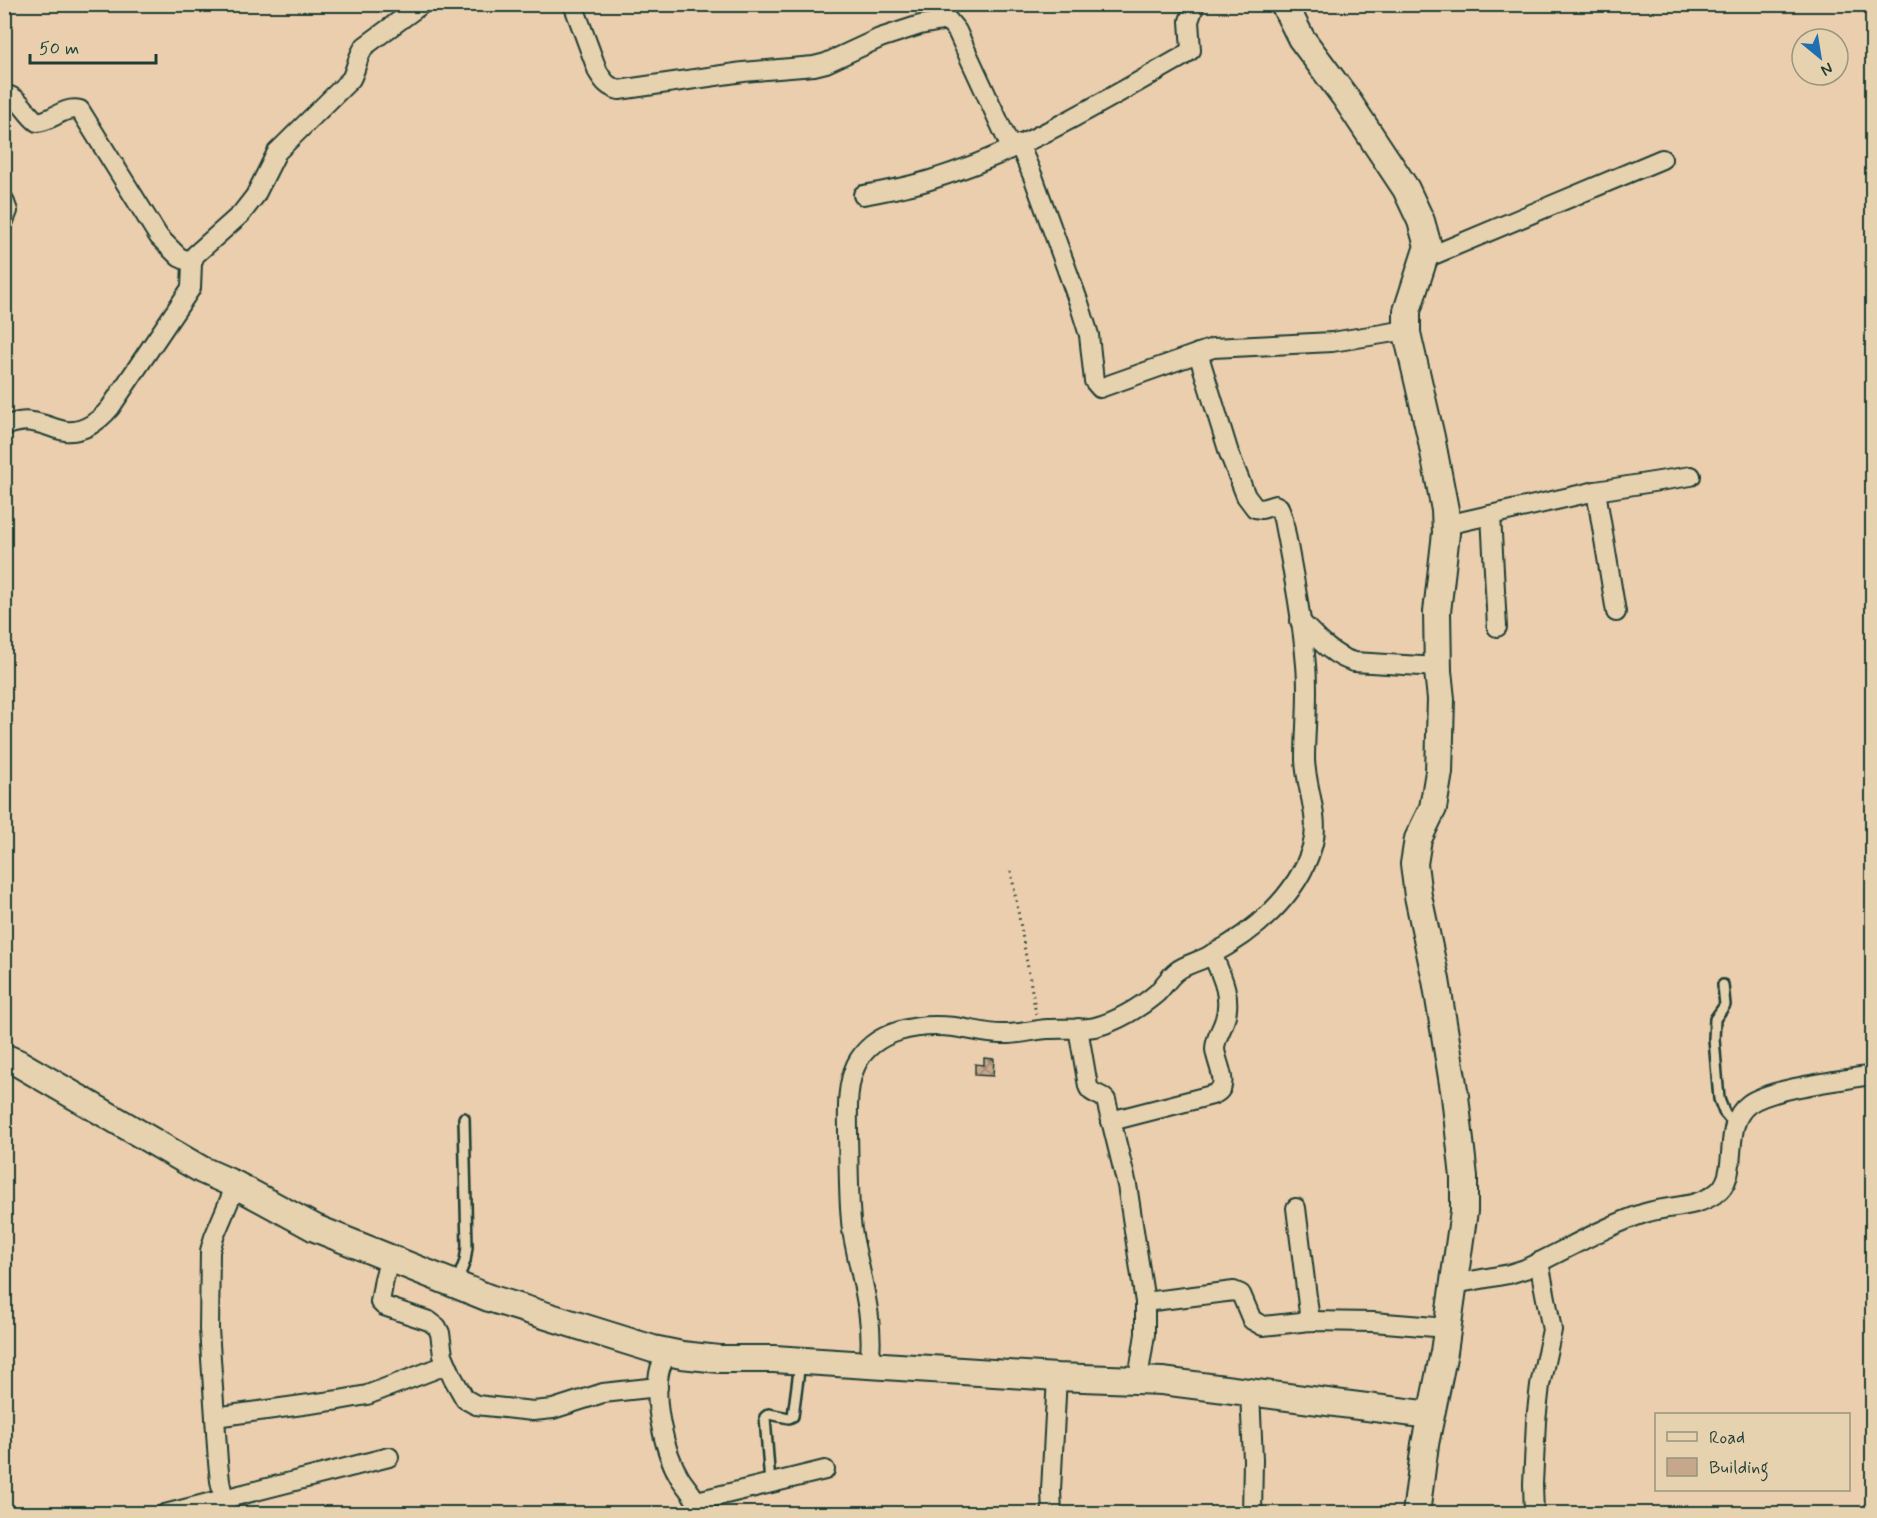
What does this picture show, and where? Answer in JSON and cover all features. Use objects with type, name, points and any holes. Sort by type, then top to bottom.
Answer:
[{"type":"street","points":[[4,426],[31,421],[65,431],[76,430],[100,419],[110,408],[187,294],[192,280],[192,263],[195,255],[241,214],[255,196],[277,152],[351,78],[360,52],[365,46],[422,4]]},
{"type":"street","points":[[573,4],[598,72],[610,87],[619,90],[743,72],[814,66],[826,63],[880,38],[920,25],[948,20],[957,31],[1034,179],[1079,303],[1089,335],[1095,384],[1100,388],[1224,346],[1249,347],[1332,342],[1407,330]]},
{"type":"street","points":[[863,195],[930,180],[1015,146],[1044,133],[1189,53],[1192,46],[1189,21],[1195,4]]},
{"type":"street","points":[[1284,4],[1300,38],[1345,97],[1406,189],[1428,246],[1407,311],[1407,330],[1431,437],[1446,525],[1437,612],[1441,699],[1437,793],[1433,808],[1418,838],[1414,864],[1455,1096],[1464,1177],[1464,1211],[1416,1514]]},
{"type":"street","points":[[4,94],[21,102],[37,122],[66,110],[80,110],[159,237],[178,257],[192,263]]},
{"type":"street","points":[[1426,258],[1662,159]]},
{"type":"street","points":[[4,200],[8,211],[4,220]]},
{"type":"street","points":[[869,1364],[872,1335],[852,1226],[848,1097],[856,1065],[865,1052],[878,1040],[899,1031],[924,1026],[1012,1034],[1098,1026],[1137,1007],[1156,994],[1180,968],[1212,954],[1251,930],[1280,903],[1295,883],[1312,847],[1315,833],[1305,762],[1306,663],[1281,512],[1275,505],[1262,509],[1255,508],[1246,496],[1226,444],[1198,353]]},
{"type":"street","points":[[1446,525],[1596,491],[1691,476]]},
{"type":"street","points":[[1596,491],[1616,612]]},
{"type":"street","points":[[1491,515],[1497,627]]},
{"type":"street","points":[[1300,621],[1345,660],[1438,667]]},
{"type":"street","points":[[1111,1121],[1212,1095],[1222,1088],[1223,1080],[1215,1049],[1227,1012],[1227,994],[1212,954]]},
{"type":"street","points":[[1078,1028],[1089,1088],[1092,1093],[1106,1100],[1127,1185],[1145,1302],[1145,1334],[1138,1379]]},
{"type":"street","points":[[4,1057],[38,1074],[202,1170],[231,1196],[315,1228],[387,1269],[456,1284],[661,1373]]},
{"type":"street","points":[[1454,1284],[1509,1274],[1647,1212],[1694,1205],[1718,1193],[1724,1185],[1728,1174],[1735,1125],[1739,1113],[1747,1105],[1770,1094],[1872,1075]]},
{"type":"street","points":[[226,1507],[220,1481],[209,1306],[210,1251],[231,1196]]},
{"type":"street","points":[[1296,1208],[1310,1321]]},
{"type":"street","points":[[1534,1514],[1536,1421],[1540,1385],[1552,1329],[1539,1262]]},
{"type":"street","points":[[387,1269],[379,1300],[384,1306],[434,1323],[439,1330],[446,1365],[465,1399],[476,1405],[495,1408],[533,1411],[553,1409],[661,1373],[719,1359],[799,1368],[869,1364],[1057,1377],[1138,1379],[1430,1416]]},
{"type":"street","points":[[1145,1302],[1234,1291],[1241,1294],[1252,1320],[1263,1326],[1310,1321],[1373,1322],[1447,1328]]},
{"type":"street","points":[[215,1417],[367,1395],[446,1365]]},
{"type":"street","points":[[661,1373],[661,1421],[671,1462],[699,1507],[770,1484],[825,1470]]},
{"type":"street","points":[[1053,1514],[1051,1490],[1057,1377]]},
{"type":"street","points":[[1250,1392],[1253,1460],[1252,1514]]},
{"type":"street","points":[[165,1514],[226,1507],[388,1457]]},
{"type":"lane","points":[[1724,985],[1725,1005],[1713,1024],[1715,1059],[1721,1106],[1735,1125]]},
{"type":"lane","points":[[456,1284],[465,1261],[467,1247],[464,1118]]},
{"type":"lane","points":[[770,1484],[766,1415],[792,1418],[799,1368]]},
{"type":"path","points":[[1011,871],[1038,1030]]},
{"type":"building","points":[[984,1058],[994,1059],[993,1076],[975,1075],[975,1064],[984,1065]]}]
